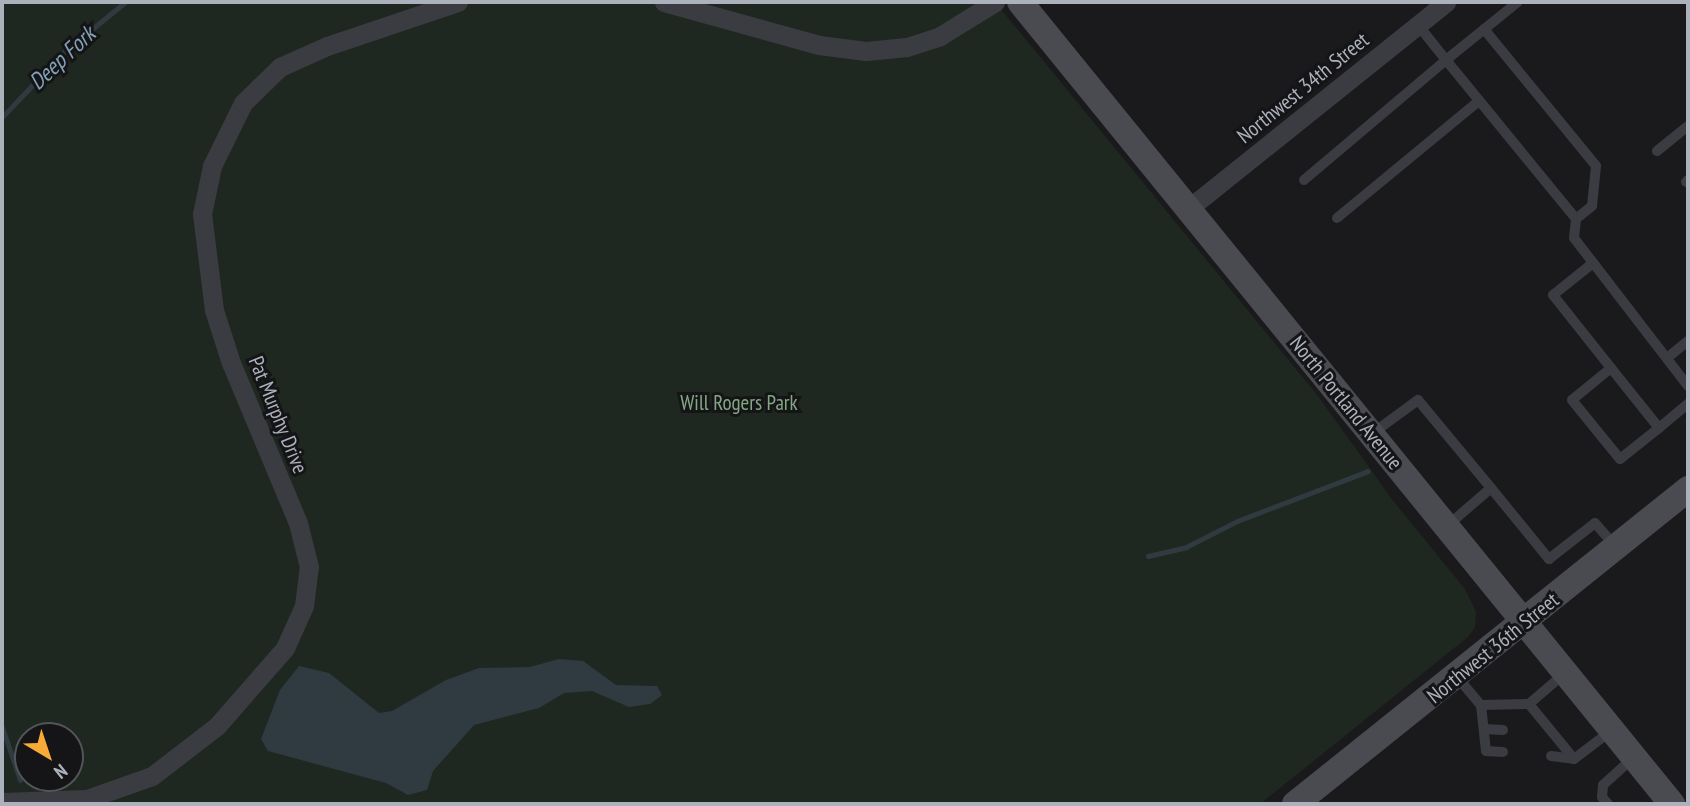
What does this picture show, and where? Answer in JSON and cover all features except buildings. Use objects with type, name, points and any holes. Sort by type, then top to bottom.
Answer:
[{"type":"main road","name":"North Portland Avenue","points":[[1020,2],[1671,804]]},
{"type":"main road","name":"Northwest 36th Street","points":[[1295,804],[1457,677],[1688,489]]},
{"type":"street","name":"Pat Murphy Drive","points":[[2,802],[87,799],[152,776],[216,726],[285,648],[304,606],[309,567],[298,523],[240,385],[214,310],[202,225],[212,166],[243,103],[280,67],[327,46],[458,2]]},
{"type":"street","points":[[664,2],[819,45],[866,51],[907,47],[940,36],[995,2]]},
{"type":"street","name":"Northwest 34th Street","points":[[1188,209],[1446,2]]},
{"type":"lane","points":[[1304,180],[1518,2]]},
{"type":"lane","points":[[1418,24],[1576,219],[1574,239],[1688,386]]},
{"type":"lane","points":[[1484,29],[1597,166],[1592,206],[1576,219]]},
{"type":"lane","points":[[1338,218],[1479,101]]},
{"type":"lane","points":[[1657,151],[1688,126]]},
{"type":"lane","points":[[1593,263],[1553,296],[1659,428]]},
{"type":"lane","points":[[1667,358],[1688,341]]},
{"type":"lane","points":[[1611,368],[1572,400],[1620,460],[1688,404]]},
{"type":"lane","points":[[1371,435],[1418,400],[1549,559],[1595,523],[1616,547]]},
{"type":"lane","points":[[1447,527],[1491,488]]},
{"type":"lane","points":[[1481,705],[1529,704],[1565,673]]},
{"type":"lane","points":[[1457,677],[1481,705],[1486,751],[1503,752]]},
{"type":"lane","points":[[1529,704],[1574,759]]},
{"type":"lane","points":[[1485,729],[1503,730]]},
{"type":"lane","points":[[1550,756],[1574,759],[1612,730]]},
{"type":"lane","points":[[1545,734],[1556,735]]},
{"type":"lane","points":[[1608,804],[1602,797],[1603,785],[1635,757]]},
{"type":"green space","name":"Will Rogers Park","points":[[2,2],[995,2],[1318,396],[1394,502],[1465,589],[1476,612],[1475,627],[1468,637],[1260,804],[2,804]]},
{"type":"shaded area","points":[[559,659],[583,661],[616,685],[657,686],[662,695],[650,704],[629,707],[592,691],[564,693],[539,708],[474,725],[433,771],[427,790],[408,795],[386,783],[268,751],[261,739],[280,690],[299,666],[329,673],[379,713],[392,711],[446,680],[479,668],[530,667]]},
{"type":"waterway","name":"Deep Fork","points":[[2,117],[64,52],[125,2]]},
{"type":"waterway","points":[[1148,556],[1186,547],[1237,521],[1368,471]]},
{"type":"waterway","points":[[2,727],[14,762]]}]
